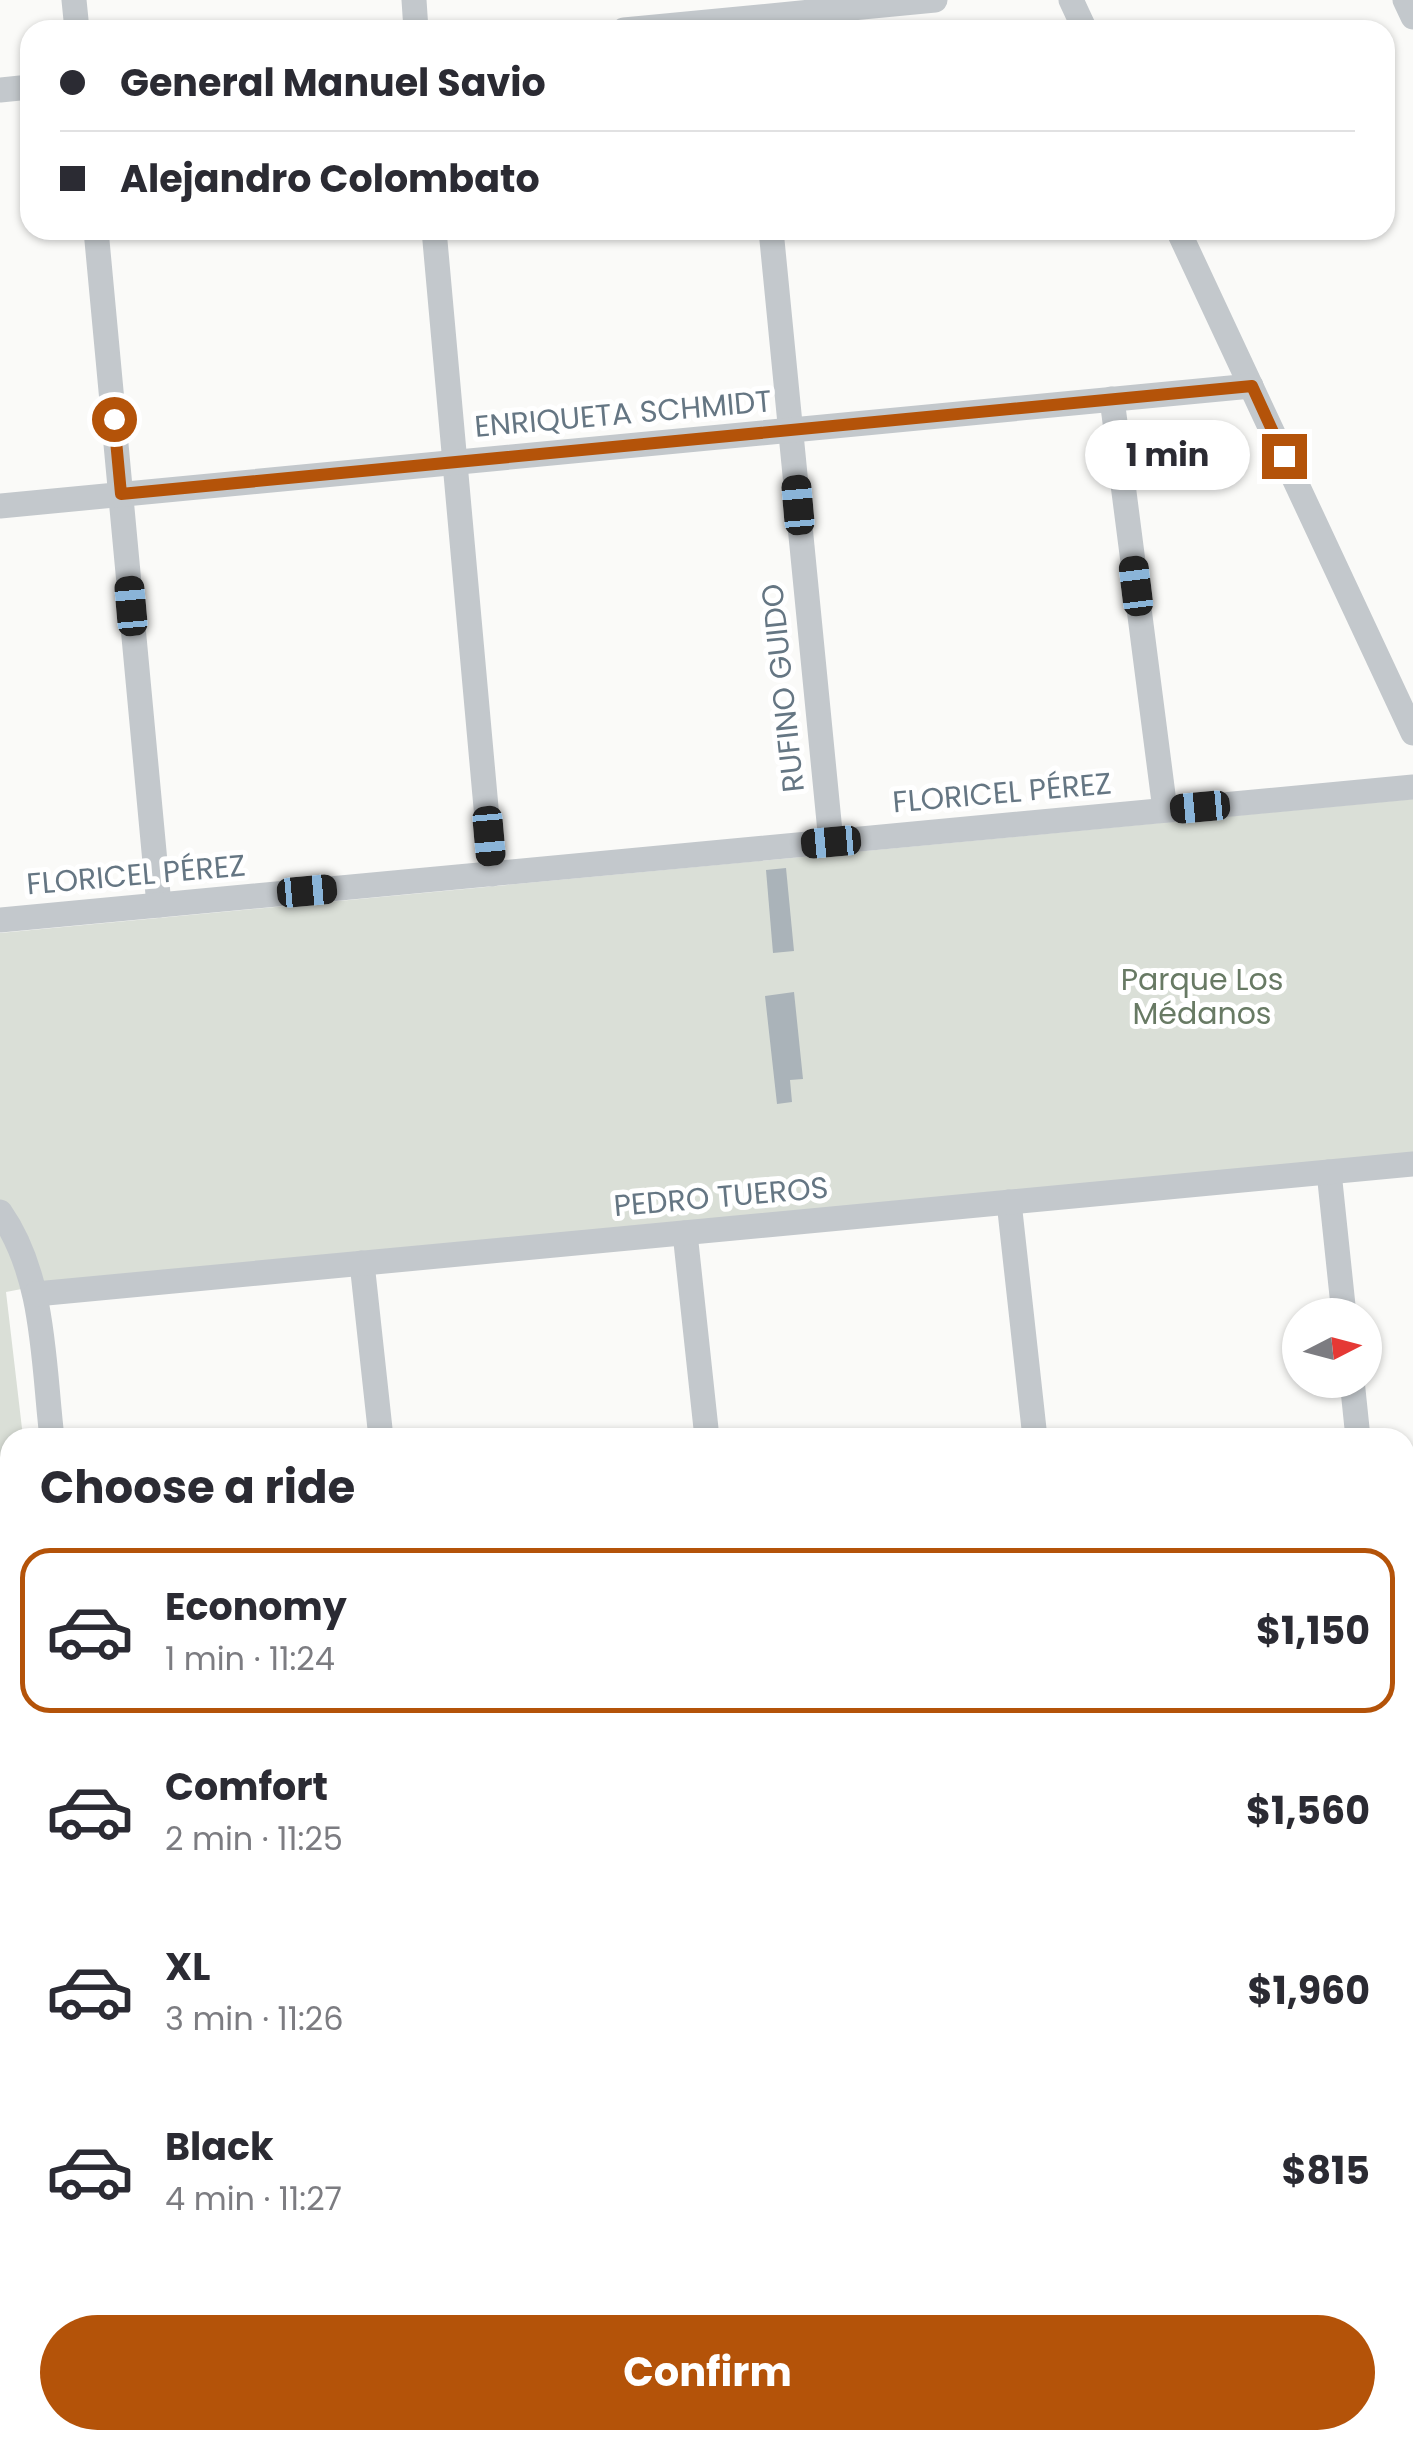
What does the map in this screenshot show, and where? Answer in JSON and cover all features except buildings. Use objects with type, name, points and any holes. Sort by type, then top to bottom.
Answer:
[{"type":"street","points":[[714,20],[935,0]]},
{"type":"street","points":[[1405,0],[1413,16]]},
{"type":"street","points":[[97,240],[159,905]]},
{"type":"street","points":[[435,240],[492,874]]},
{"type":"street","name":"RUFINO GUIDO","points":[[772,240],[831,842]]},
{"type":"street","points":[[1183,240],[1413,733]]},
{"type":"street","name":"ENRIQUETA SCHMIDT","points":[[0,506],[1252,386]]},
{"type":"street","points":[[1112,400],[1165,810]]},
{"type":"street","name":"FLORICEL PÉREZ","points":[[0,920],[1413,787]]},
{"type":"street","name":"PEDRO TUEROS","points":[[36,1294],[1413,1164]]},
{"type":"street","points":[[1329,1172],[1342,1298]]},
{"type":"street","points":[[1009,1202],[1035,1428]]},
{"type":"street","points":[[0,1212],[19,1247],[36,1294],[51,1428]]},
{"type":"street","points":[[685,1233],[706,1428]]},
{"type":"street","points":[[362,1263],[380,1428]]},
{"type":"street","points":[[1354,1398],[1357,1428]]},
{"type":"green space","name":"Parque Los Médanos","points":[[1413,799],[1413,1157],[58,1282],[6,1292],[22,1428],[0,1428],[0,933]]},
{"type":"route","points":[[114,419],[121,494],[1252,386],[1284,456]]}]
